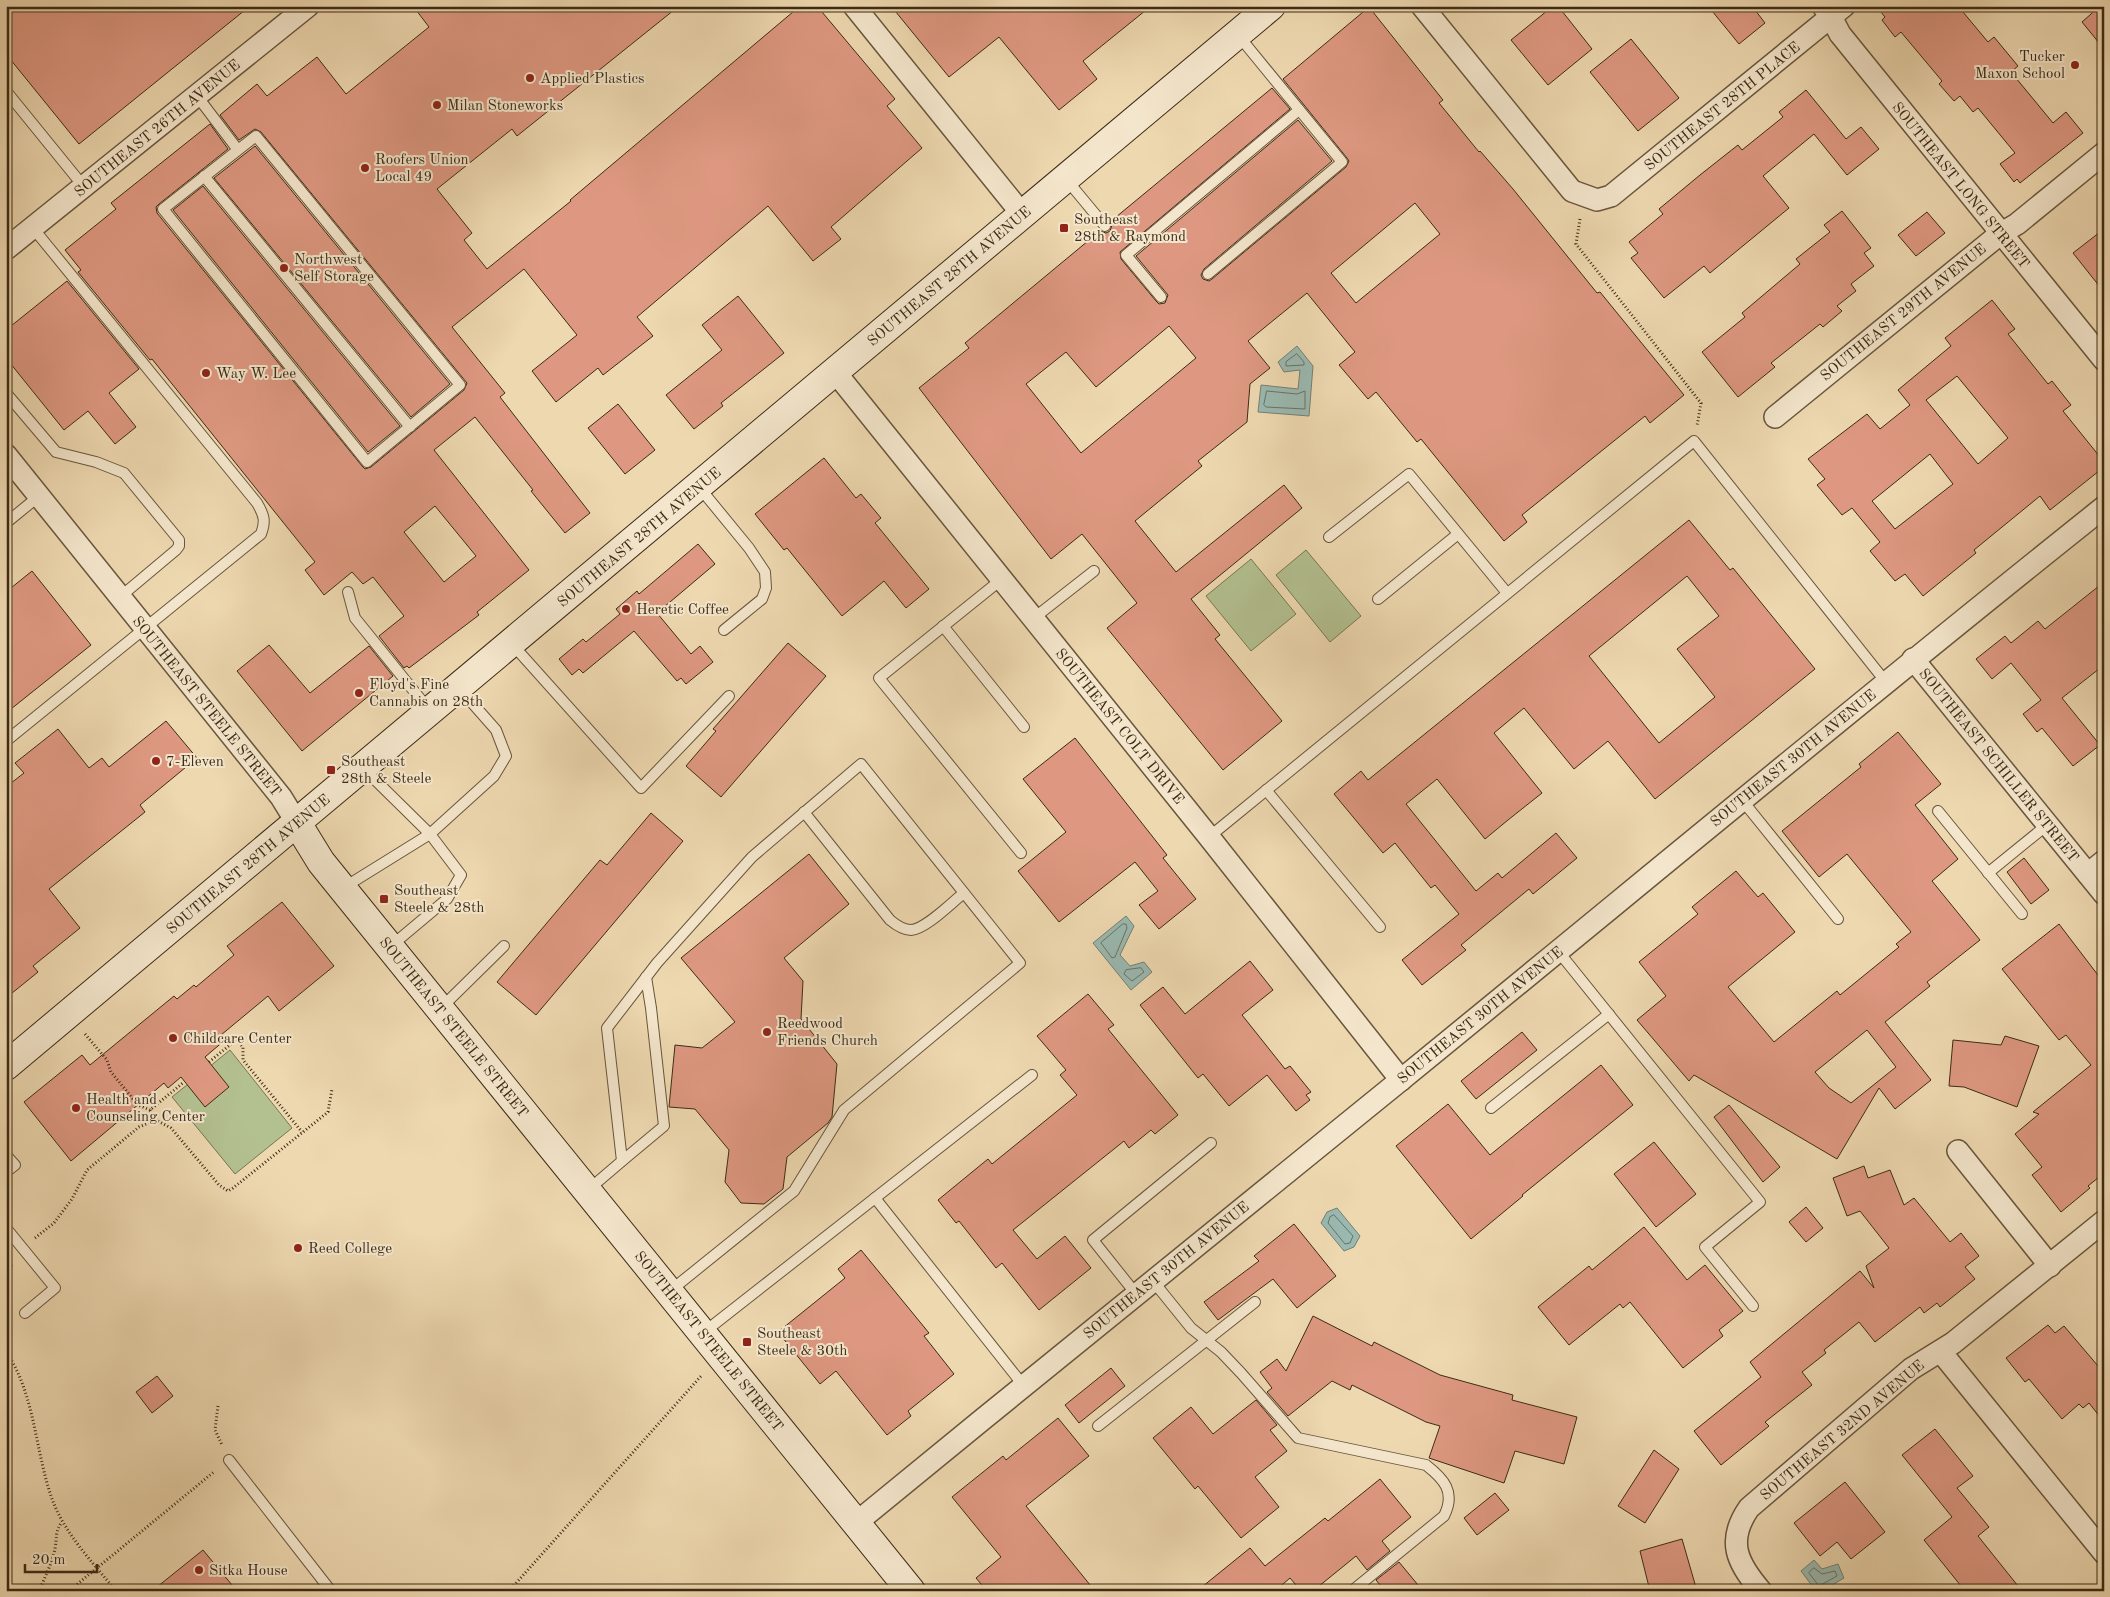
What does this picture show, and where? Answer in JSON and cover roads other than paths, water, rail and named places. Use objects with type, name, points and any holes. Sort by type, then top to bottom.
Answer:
[{"type":"street","name":"SOUTHEAST 26TH AVENUE","points":[[6,249],[308,6]]},
{"type":"street","points":[[854,6],[1022,214]]},
{"type":"street","name":"SOUTHEAST 28TH AVENUE","points":[[6,1066],[699,488],[1271,6]]},
{"type":"street","name":"SOUTHEAST 28TH PLACE","points":[[1422,6],[1572,192],[1591,198],[1611,196],[1832,10]]},
{"type":"street","name":"SOUTHEAST LONG STREET","points":[[1832,10],[1840,34],[2000,234],[2104,360]]},
{"type":"street","name":"SOUTHEAST 29TH AVENUE","points":[[1775,417],[2000,234],[2017,224],[2104,153]]},
{"type":"street","name":"SOUTHEAST COLT DRIVE","points":[[836,373],[1034,618],[1401,1080]]},
{"type":"street","name":"SOUTHEAST STEELE STREET","points":[[6,455],[281,797],[321,862],[911,1591]]},
{"type":"street","name":"SOUTHEAST 30TH AVENUE","points":[[856,1523],[1023,1385],[1401,1080],[1913,659],[2104,507]]},
{"type":"street","name":"SOUTHEAST SCHILLER STREET","points":[[1913,659],[2048,825],[2096,868],[2104,894]]},
{"type":"street","points":[[1958,1152],[2050,1266]]},
{"type":"street","name":"SOUTHEAST 32ND AVENUE","points":[[1760,1591],[1746,1574],[1736,1549],[1740,1520],[1749,1508],[1911,1369],[1941,1352],[2104,1221]]},
{"type":"street","points":[[1941,1352],[2104,1553]]},
{"type":"lane","points":[[1208,274],[1342,162],[1237,34]]},
{"type":"lane","points":[[6,91],[84,187]]},
{"type":"lane","points":[[196,96],[238,150]]},
{"type":"lane","points":[[1161,297],[1126,255],[1300,110]]},
{"type":"lane","points":[[256,136],[460,385],[366,462],[163,209],[238,150],[256,136]]},
{"type":"lane","points":[[204,176],[410,427]]},
{"type":"lane","points":[[1066,178],[1105,226]]},
{"type":"lane","points":[[6,741],[261,534],[265,516],[33,228]]},
{"type":"lane","points":[[6,393],[56,452],[96,462],[124,473],[179,540],[179,546],[176,550],[120,597]]},
{"type":"lane","points":[[1209,837],[1694,441],[1885,682]]},
{"type":"lane","points":[[1329,537],[1409,474],[1507,593]]},
{"type":"lane","points":[[699,488],[749,548],[765,572],[766,588],[762,599],[724,630]]},
{"type":"lane","points":[[6,523],[39,496]]},
{"type":"lane","points":[[1378,599],[1458,534]]},
{"type":"lane","points":[[1034,618],[1094,571]]},
{"type":"lane","points":[[1002,579],[879,678],[1021,853]]},
{"type":"lane","points":[[348,592],[355,618],[430,712]]},
{"type":"lane","points":[[943,626],[1024,727]]},
{"type":"lane","points":[[512,644],[641,788],[729,696]]},
{"type":"lane","points":[[342,888],[430,834],[494,776],[506,756],[496,730],[460,688]]},
{"type":"lane","points":[[622,1161],[607,1028],[657,963],[752,857],[861,764],[1020,963],[844,1110],[794,1192],[669,1292]]},
{"type":"lane","points":[[363,768],[430,834],[462,875],[447,899],[389,947]]},
{"type":"lane","points":[[1266,790],[1380,928]]},
{"type":"lane","points":[[1742,800],[1838,919]]},
{"type":"lane","points":[[1938,810],[2022,914]]},
{"type":"lane","points":[[804,812],[890,920],[900,927],[911,930],[921,927],[964,893]]},
{"type":"lane","points":[[1988,873],[2048,825]]},
{"type":"lane","points":[[439,1010],[504,946]]},
{"type":"lane","points":[[1558,951],[1760,1202],[1705,1246],[1753,1306]]},
{"type":"lane","points":[[587,1191],[664,1126],[646,977]]},
{"type":"lane","points":[[1491,1108],[1608,1014]]},
{"type":"lane","points":[[702,1334],[1032,1075]]},
{"type":"lane","points":[[1211,1143],[1093,1240],[1241,1373],[1298,1438],[1426,1465],[1440,1476],[1449,1492],[1449,1505],[1444,1516],[1352,1591]]},
{"type":"lane","points":[[6,1155],[15,1165],[6,1172]]},
{"type":"lane","points":[[875,1198],[1023,1385]]},
{"type":"lane","points":[[6,1228],[55,1288],[25,1313]]},
{"type":"lane","points":[[1098,1426],[1255,1302]]},
{"type":"lane","points":[[229,1460],[331,1591]]},
{"type":"water","points":[[1297,346],[1313,366],[1309,416],[1258,412],[1261,385],[1298,389],[1300,370],[1284,372],[1278,362]]},
{"type":"water","points":[[1126,916],[1134,926],[1120,955],[1130,966],[1144,962],[1152,972],[1131,990],[1093,943]]},
{"type":"water","points":[[1337,1208],[1360,1236],[1354,1247],[1344,1251],[1321,1223],[1327,1212]]},
{"type":"water","points":[[1814,1560],[1822,1569],[1838,1564],[1844,1578],[1822,1591],[1816,1591],[1801,1571]]},
{"type":"place","name":"Tucker Maxon School","points":[[2075,65]]},
{"type":"place","name":"Applied Plastics","points":[[530,78]]},
{"type":"place","name":"Milan Stoneworks","points":[[437,105]]},
{"type":"place","name":"Roofers Union Local 49","points":[[365,168]]},
{"type":"place","name":"Southeast 28th & Raymond","points":[[1064,228]]},
{"type":"place","name":"Northwest Self Storage","points":[[284,268]]},
{"type":"place","name":"Way W. Lee","points":[[206,373]]},
{"type":"place","name":"Heretic Coffee","points":[[626,609]]},
{"type":"place","name":"Floyd's Fine Cannabis on 28th","points":[[359,693]]},
{"type":"place","name":"7-Eleven","points":[[156,761]]},
{"type":"place","name":"Southeast 28th & Steele","points":[[331,770]]},
{"type":"place","name":"Southeast Steele & 28th","points":[[384,899]]},
{"type":"place","name":"Reedwood Friends Church","points":[[767,1032]]},
{"type":"place","name":"Childcare Center","points":[[173,1038]]},
{"type":"place","name":"Health and Counseling Center","points":[[76,1108]]},
{"type":"place","name":"Reed College","points":[[298,1248]]},
{"type":"place","name":"Southeast Steele & 30th","points":[[747,1342]]},
{"type":"place","name":"Sitka House","points":[[199,1570]]}]
